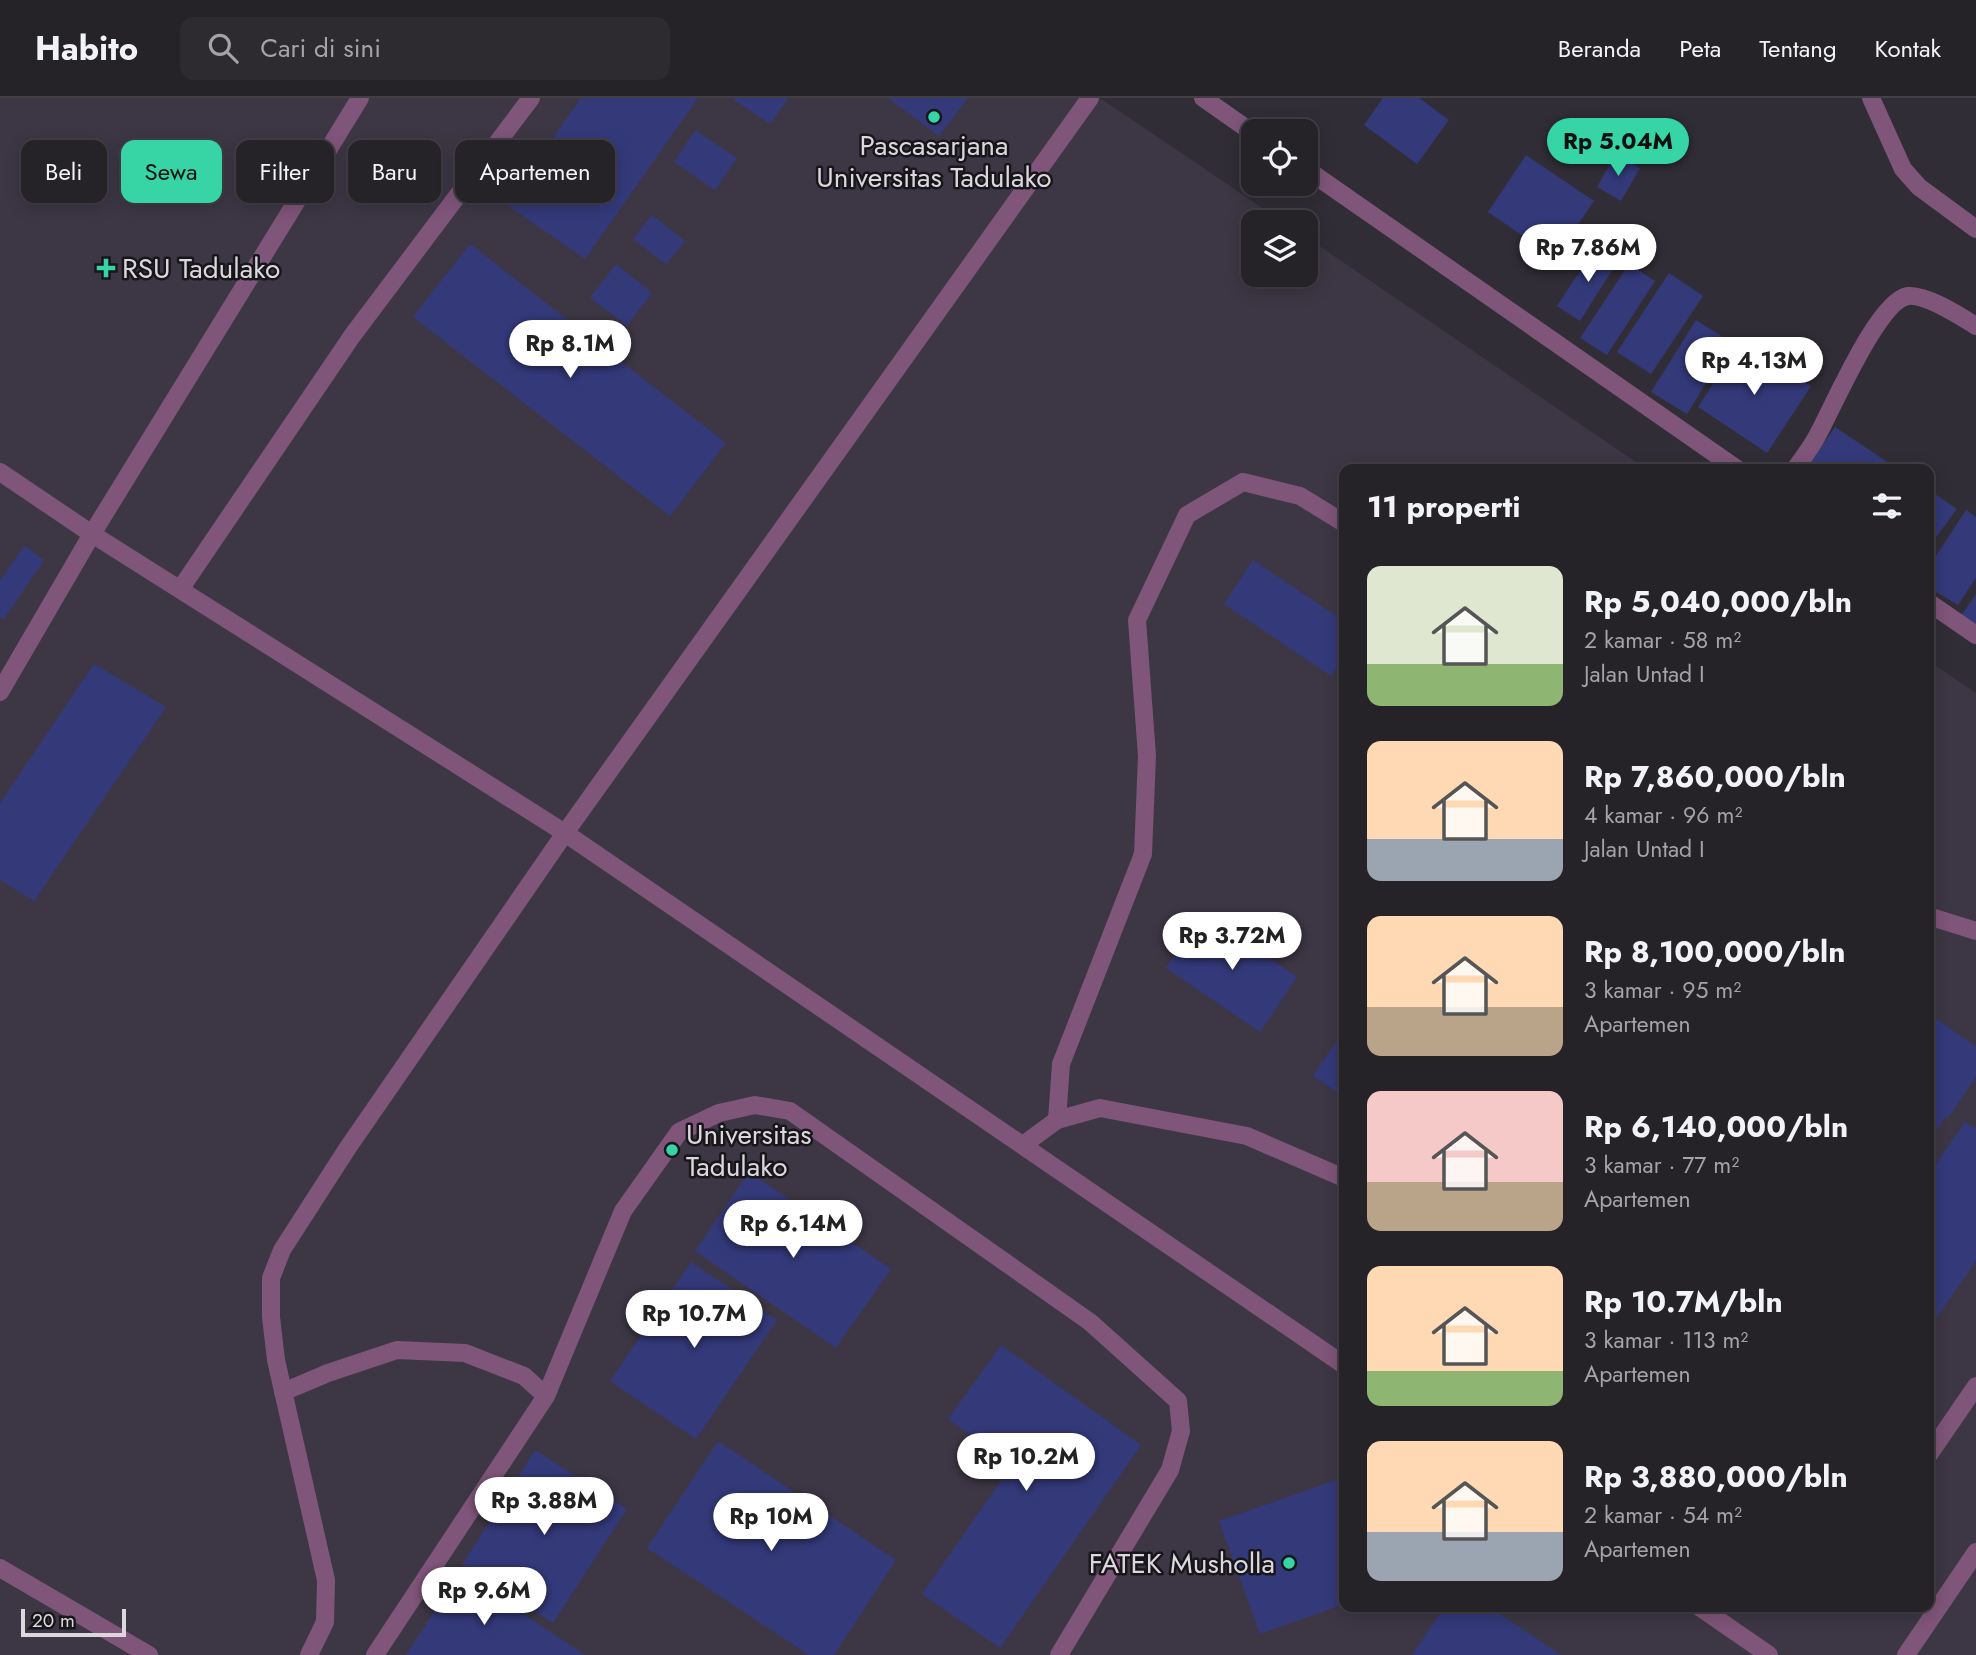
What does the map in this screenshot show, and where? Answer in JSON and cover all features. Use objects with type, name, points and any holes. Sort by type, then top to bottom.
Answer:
[{"type":"street","points":[[181,588],[352,336],[531,98]]},
{"type":"street","points":[[309,1655],[326,1622],[326,1580],[276,1360],[271,1317],[271,1278],[282,1250],[347,1149],[565,833],[1090,98]]},
{"type":"street","points":[[1203,98],[1241,125]]},
{"type":"street","points":[[1871,98],[1903,169],[1919,187],[1974,224]]},
{"type":"street","points":[[0,692],[92,534],[355,100]]},
{"type":"street","points":[[1318,177],[1730,464]]},
{"type":"street","points":[[1798,464],[1815,439],[1868,338],[1893,303],[1905,296],[1920,296],[1976,326]]},
{"type":"street","points":[[0,472],[92,534],[565,833],[1339,1362]]},
{"type":"street","points":[[1057,1119],[1061,1064],[1143,854],[1147,756],[1137,620],[1187,515],[1243,482],[1300,496],[1339,520]]},
{"type":"street","points":[[1934,606],[1976,635]]},
{"type":"street","points":[[1934,918],[1976,932]]},
{"type":"street","points":[[374,1655],[546,1396],[623,1211],[679,1132],[719,1113],[755,1105],[790,1111],[1090,1322],[1178,1401],[1181,1431],[1170,1470],[1059,1655]]},
{"type":"street","points":[[1023,1145],[1057,1119],[1100,1108],[1247,1136],[1339,1176]]},
{"type":"street","points":[[283,1392],[328,1373],[397,1350],[465,1353],[524,1376],[546,1396]]},
{"type":"street","points":[[1934,1447],[1976,1386]]},
{"type":"street","points":[[1906,1655],[1976,1552]]},
{"type":"street","points":[[0,1568],[149,1655]]},
{"type":"street","points":[[1707,1612],[1769,1655]]},
{"type":"shaded area","name":"Universitas Tadulako","points":[[0,98],[1100,98],[1265,210],[1241,210],[1241,287],[1318,287],[1318,245],[1639,464],[1339,464],[1339,1612],[1934,1612],[1934,664],[1976,693],[1976,1655],[0,1655]]},
{"type":"building","points":[[581,98],[698,98],[585,259],[506,204],[615,203],[615,140],[551,140]]},
{"type":"building","points":[[788,98],[770,124],[734,100]]},
{"type":"building","name":"Pascasarjana Universitas Tadulako","points":[[888,98],[968,98],[939,136]]},
{"type":"building","points":[[1383,98],[1419,98],[1449,120],[1417,164],[1364,125]]},
{"type":"building","points":[[695,130],[737,158],[715,190],[674,162]]},
{"type":"building","points":[[1616,154],[1640,168],[1621,201],[1597,187]]},
{"type":"building","points":[[1526,155],[1594,201],[1555,258],[1488,212]]},
{"type":"building","points":[[652,215],[685,241],[666,264],[633,239]]},
{"type":"building","points":[[470,244],[726,443],[670,516],[413,317]]},
{"type":"building","points":[[1596,247],[1618,261],[1580,321],[1557,306]]},
{"type":"building","points":[[616,264],[652,293],[627,326],[590,298]]},
{"type":"building","points":[[1629,264],[1655,281],[1607,355],[1580,338]]},
{"type":"building","points":[[1669,273],[1703,296],[1651,374],[1617,352]]},
{"type":"building","points":[[1696,320],[1731,342],[1687,414],[1651,392]]},
{"type":"building","points":[[1741,341],[1811,386],[1767,453],[1698,407]]},
{"type":"building","points":[[1835,427],[1886,461],[1884,464],[1809,464]]},
{"type":"building","points":[[1934,493],[1957,509],[1934,540]]},
{"type":"building","points":[[1966,510],[1976,517],[1976,578],[1958,605],[1934,591],[1934,559]]},
{"type":"building","points":[[24,546],[44,560],[4,619],[0,617],[0,581]]},
{"type":"building","points":[[1253,560],[1339,618],[1339,664],[1331,676],[1224,604]]},
{"type":"building","points":[[1976,594],[1976,628],[1960,617]]},
{"type":"building","points":[[94,664],[166,707],[34,901],[0,880],[0,803]]},
{"type":"building","points":[[1203,913],[1297,977],[1260,1032],[1166,968]]},
{"type":"building","points":[[1934,1017],[1976,1047],[1976,1077],[1948,1118],[1946,1116],[1934,1133]]},
{"type":"building","points":[[1339,1038],[1339,1094],[1313,1076]]},
{"type":"building","points":[[1965,1122],[1976,1129],[1976,1261],[1934,1321],[1934,1166]]},
{"type":"building","points":[[749,1172],[891,1269],[836,1348],[695,1251]]},
{"type":"building","points":[[691,1262],[777,1320],[696,1439],[610,1381]]},
{"type":"building","points":[[1001,1345],[1141,1445],[1000,1648],[922,1594],[1012,1465],[948,1419]]},
{"type":"building","points":[[718,1441],[896,1560],[834,1655],[809,1655],[647,1548]]},
{"type":"building","points":[[535,1450],[627,1509],[553,1623],[462,1565]]},
{"type":"building","name":"FATEK Musholla","points":[[1339,1479],[1339,1606],[1260,1634],[1219,1521]]},
{"type":"building","points":[[460,1572],[585,1655],[406,1655]]},
{"type":"building","points":[[1441,1612],[1497,1612],[1561,1655],[1412,1655]]},
{"type":"place","name":"Pascasarjana Universitas Tadulako","points":[[934,117]]},
{"type":"place","name":"RSU Tadulako","points":[[106,268]]},
{"type":"place","name":"Universitas Tadulako","points":[[672,1150]]},
{"type":"place","name":"FATEK Musholla","points":[[1289,1563]]}]
